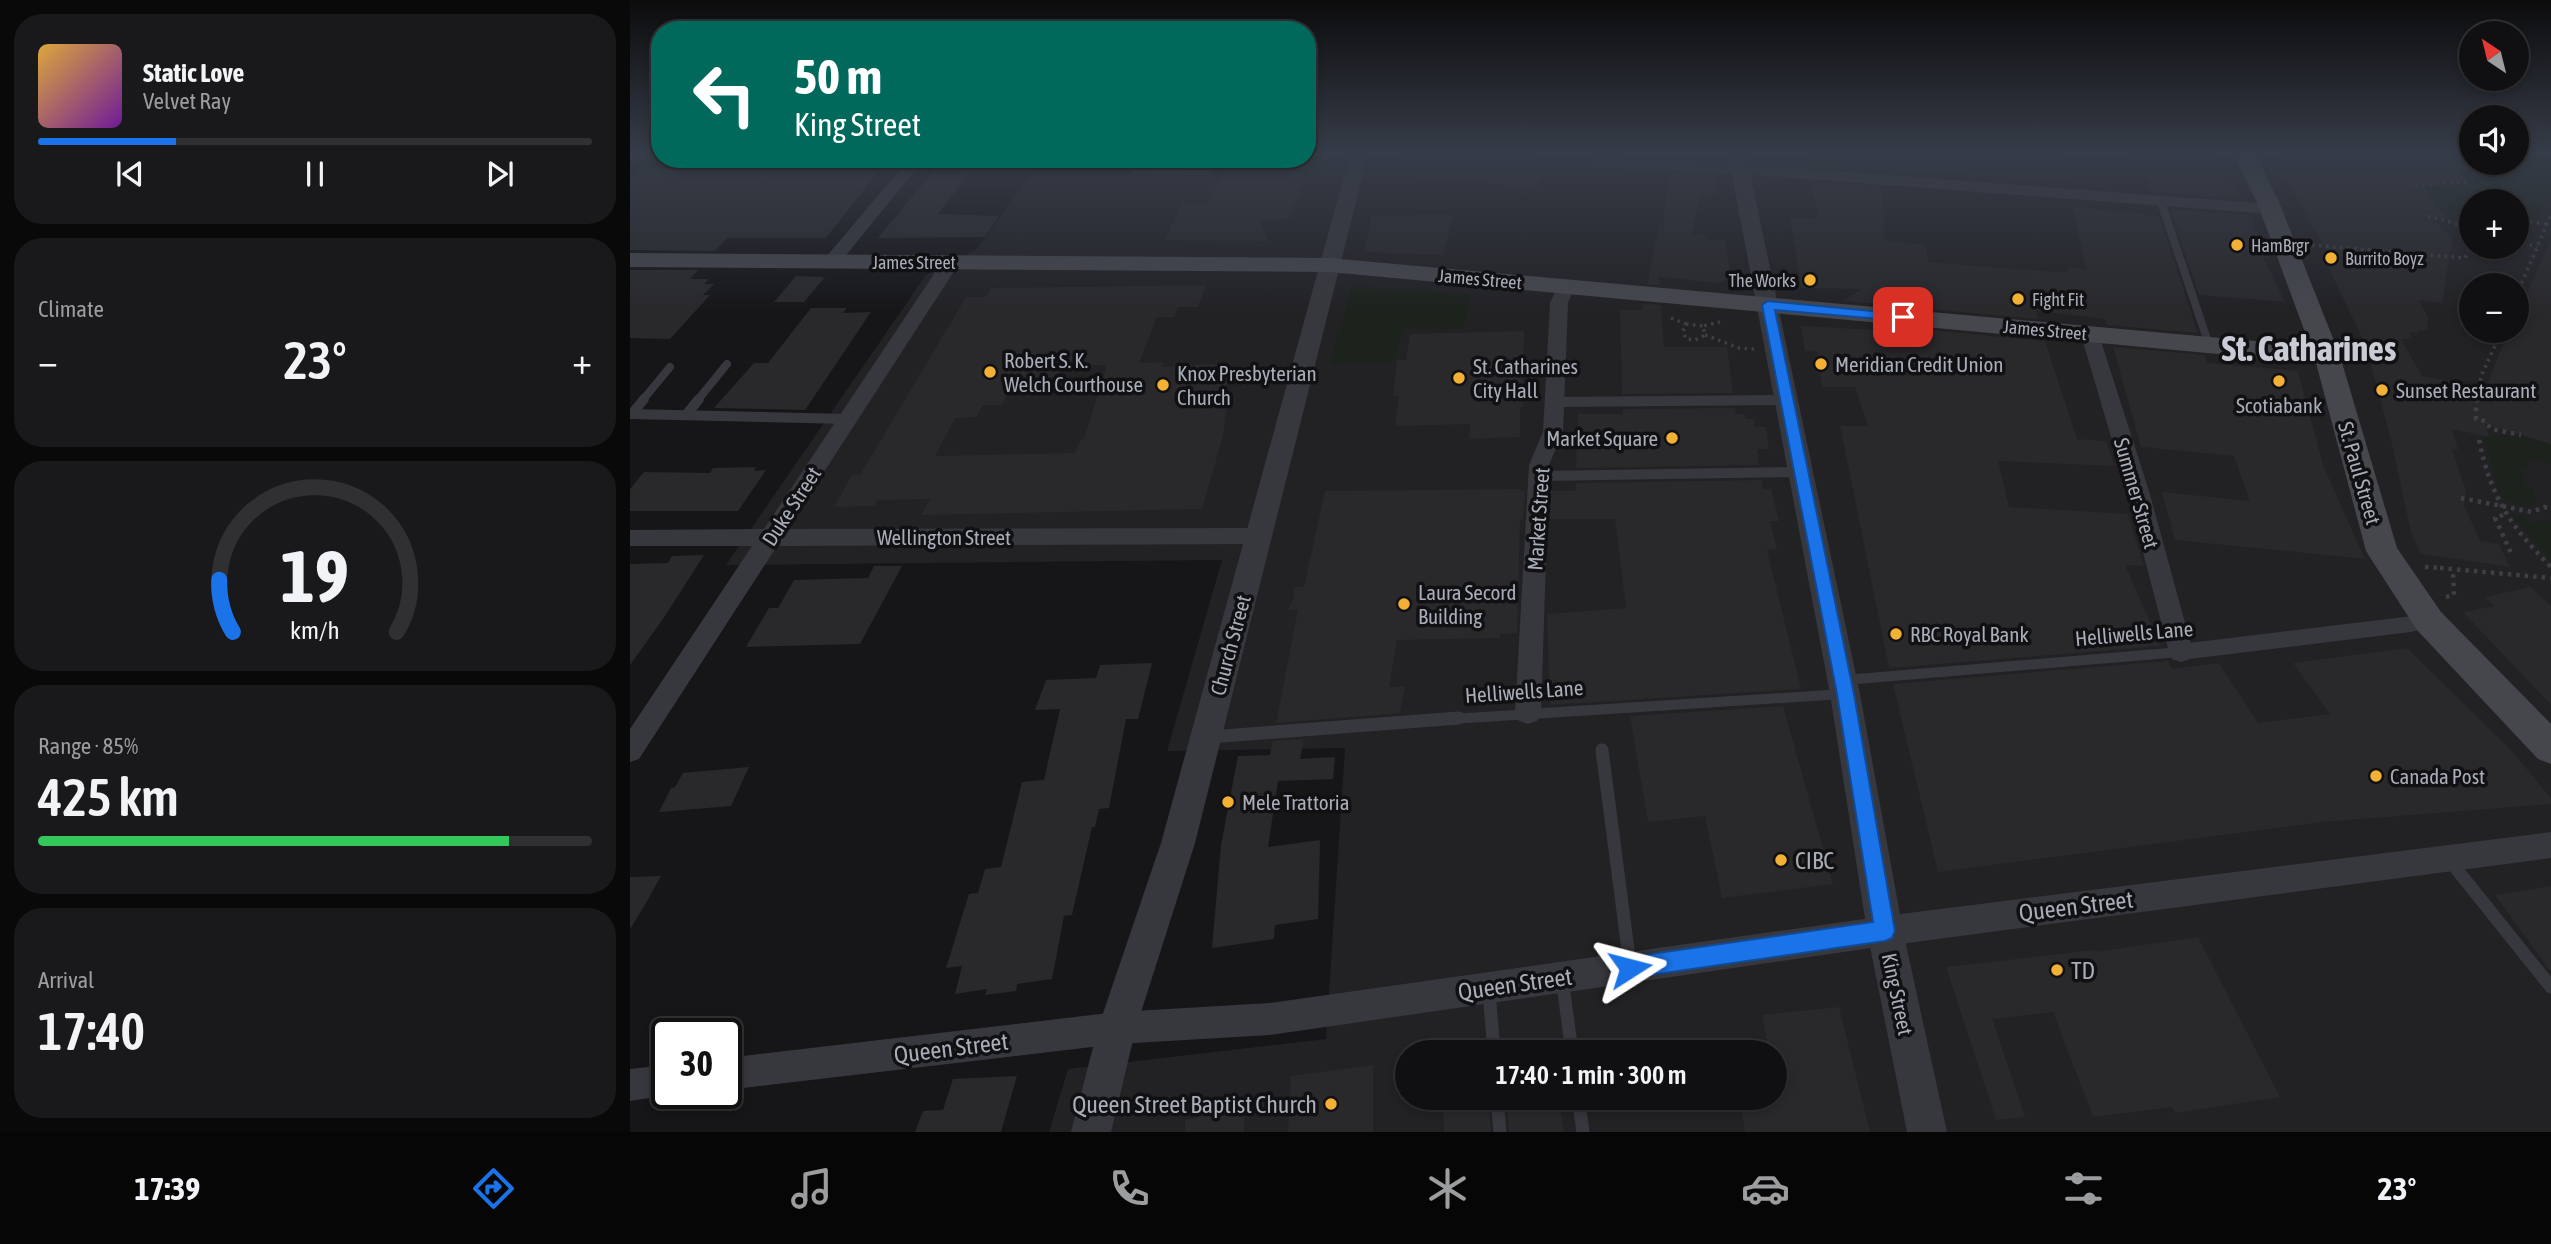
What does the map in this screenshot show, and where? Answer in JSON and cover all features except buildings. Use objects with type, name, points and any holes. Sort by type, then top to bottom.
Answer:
[{"type":"main road","name":"St. Paul Street","points":[[2271,209],[2328,356],[2382,551],[2437,609],[2551,748]]},
{"type":"main road","name":"James Street","points":[[630,260],[1329,265],[2328,356]]},
{"type":"street","points":[[832,261],[877,207]]},
{"type":"street","name":"Church Street","points":[[1091,1132],[1117,1028],[1178,843],[1345,207]]},
{"type":"street","name":"King Street","points":[[1747,207],[1844,687],[1885,931],[1927,1132]]},
{"type":"street","points":[[2237,207],[2271,209]]},
{"type":"street","name":"Duke Street","points":[[630,751],[951,262]]},
{"type":"street","name":"Market Street","points":[[1528,713],[1539,465],[1553,432],[1559,303],[1565,286]]},
{"type":"street","name":"Summer Street","points":[[2090,335],[2138,491],[2180,652]]},
{"type":"street","name":"Wellington Street","points":[[630,538],[1258,536]]},
{"type":"street","name":"Helliwells Lane","points":[[2180,652],[2411,625],[2437,609]]},
{"type":"street","name":"Queen Street","points":[[742,1072],[1117,1028],[1270,1019],[1885,931],[2551,845]]},
{"type":"street","points":[[630,1085],[651,1083]]},
{"type":"lane","points":[[2163,207],[2209,345]]},
{"type":"lane","points":[[686,415],[727,364]]},
{"type":"lane","points":[[631,414],[670,367]]},
{"type":"lane","points":[[1555,402],[1787,400]]},
{"type":"lane","points":[[631,414],[848,419]]},
{"type":"lane","points":[[1539,476],[1801,472]]},
{"type":"lane","name":"Helliwells Lane","points":[[1206,737],[1844,687],[2180,652]]},
{"type":"lane","points":[[1602,750],[1630,968]]},
{"type":"lane","points":[[2448,857],[2471,890],[2551,987]]},
{"type":"lane","points":[[1562,977],[1570,1040]]},
{"type":"lane","points":[[1489,988],[1493,1040]]},
{"type":"lane","points":[[1498,1110],[1500,1132]]},
{"type":"lane","points":[[1580,1110],[1583,1132]]},
{"type":"path","points":[[2526,273],[2551,215]]},
{"type":"path","points":[[2428,216],[2457,224]]},
{"type":"path","points":[[2529,222],[2547,224]]},
{"type":"path","points":[[2312,245],[2459,257]]},
{"type":"path","points":[[2529,245],[2537,247]]},
{"type":"path","points":[[1686,324],[1703,326]]},
{"type":"path","points":[[1705,335],[1739,348],[1777,350]]},
{"type":"path","points":[[2497,343],[2477,389],[2476,419],[2485,421],[2491,429],[2521,435]]},
{"type":"path","points":[[2479,440],[2492,491],[2503,515],[2551,566]]},
{"type":"path","points":[[2461,498],[2532,512],[2551,509]]},
{"type":"path","points":[[2503,515],[2495,518],[2512,555]]},
{"type":"path","points":[[2417,566],[2551,578]]},
{"type":"path","points":[[2437,609],[2454,595],[2453,573]]},
{"type":"shaded area","points":[[1008,207],[2459,207],[2459,259],[2529,259],[2529,207],[2551,207],[2551,1132],[1049,1132],[1068,1069],[1326,1039],[1345,748],[1167,751],[1222,560],[726,565],[926,275],[977,249]]},
{"type":"shaded area","points":[[2438,207],[2459,207],[2459,213],[2442,212]]},
{"type":"shaded area","points":[[2529,207],[2543,207],[2537,219],[2529,219]]},
{"type":"shaded area","points":[[1352,287],[1470,294],[1464,329],[1404,328],[1393,363],[1330,364]]},
{"type":"shaded area","points":[[2521,435],[2551,444],[2551,464],[2527,459],[2528,469],[2523,469],[2526,485],[2532,488],[2537,504],[2526,507],[2500,498],[2484,436]]},
{"type":"shaded area","points":[[2511,514],[2521,515],[2533,524],[2543,520],[2551,522],[2551,561]]},
{"type":"place","name":"HamBrgr","points":[[2237,245]]},
{"type":"place","name":"Burrito Boyz","points":[[2331,258]]},
{"type":"place","name":"The Works","points":[[1810,280]]},
{"type":"place","name":"Fight Fit","points":[[2018,299]]},
{"type":"place","name":"Meridian Credit Union","points":[[1821,364]]},
{"type":"place","name":"Robert S. K. Welch Courthouse","points":[[990,372]]},
{"type":"place","name":"St. Catharines City Hall","points":[[1459,378]]},
{"type":"place","name":"Scotiabank","points":[[2279,381]]},
{"type":"place","name":"Knox Presbyterian Church","points":[[1163,385]]},
{"type":"place","name":"Sunset Restaurant","points":[[2382,390]]},
{"type":"place","name":"Market Square","points":[[1672,438]]},
{"type":"place","name":"Laura Secord Building","points":[[1404,604]]},
{"type":"place","name":"RBC Royal Bank","points":[[1896,634]]},
{"type":"place","name":"Canada Post","points":[[2376,776]]},
{"type":"place","name":"Mele Trattoria","points":[[1228,802]]},
{"type":"place","name":"CIBC","points":[[1781,860]]},
{"type":"place","name":"TD","points":[[2057,970]]},
{"type":"place","name":"Queen Street Baptist Church","points":[[1331,1104]]},
{"type":"district","name":"St. Catharines","points":[[2309,348]]},
{"type":"route","points":[[1630,968],[1885,931],[1845,694],[1768,305],[1903,317]]}]
